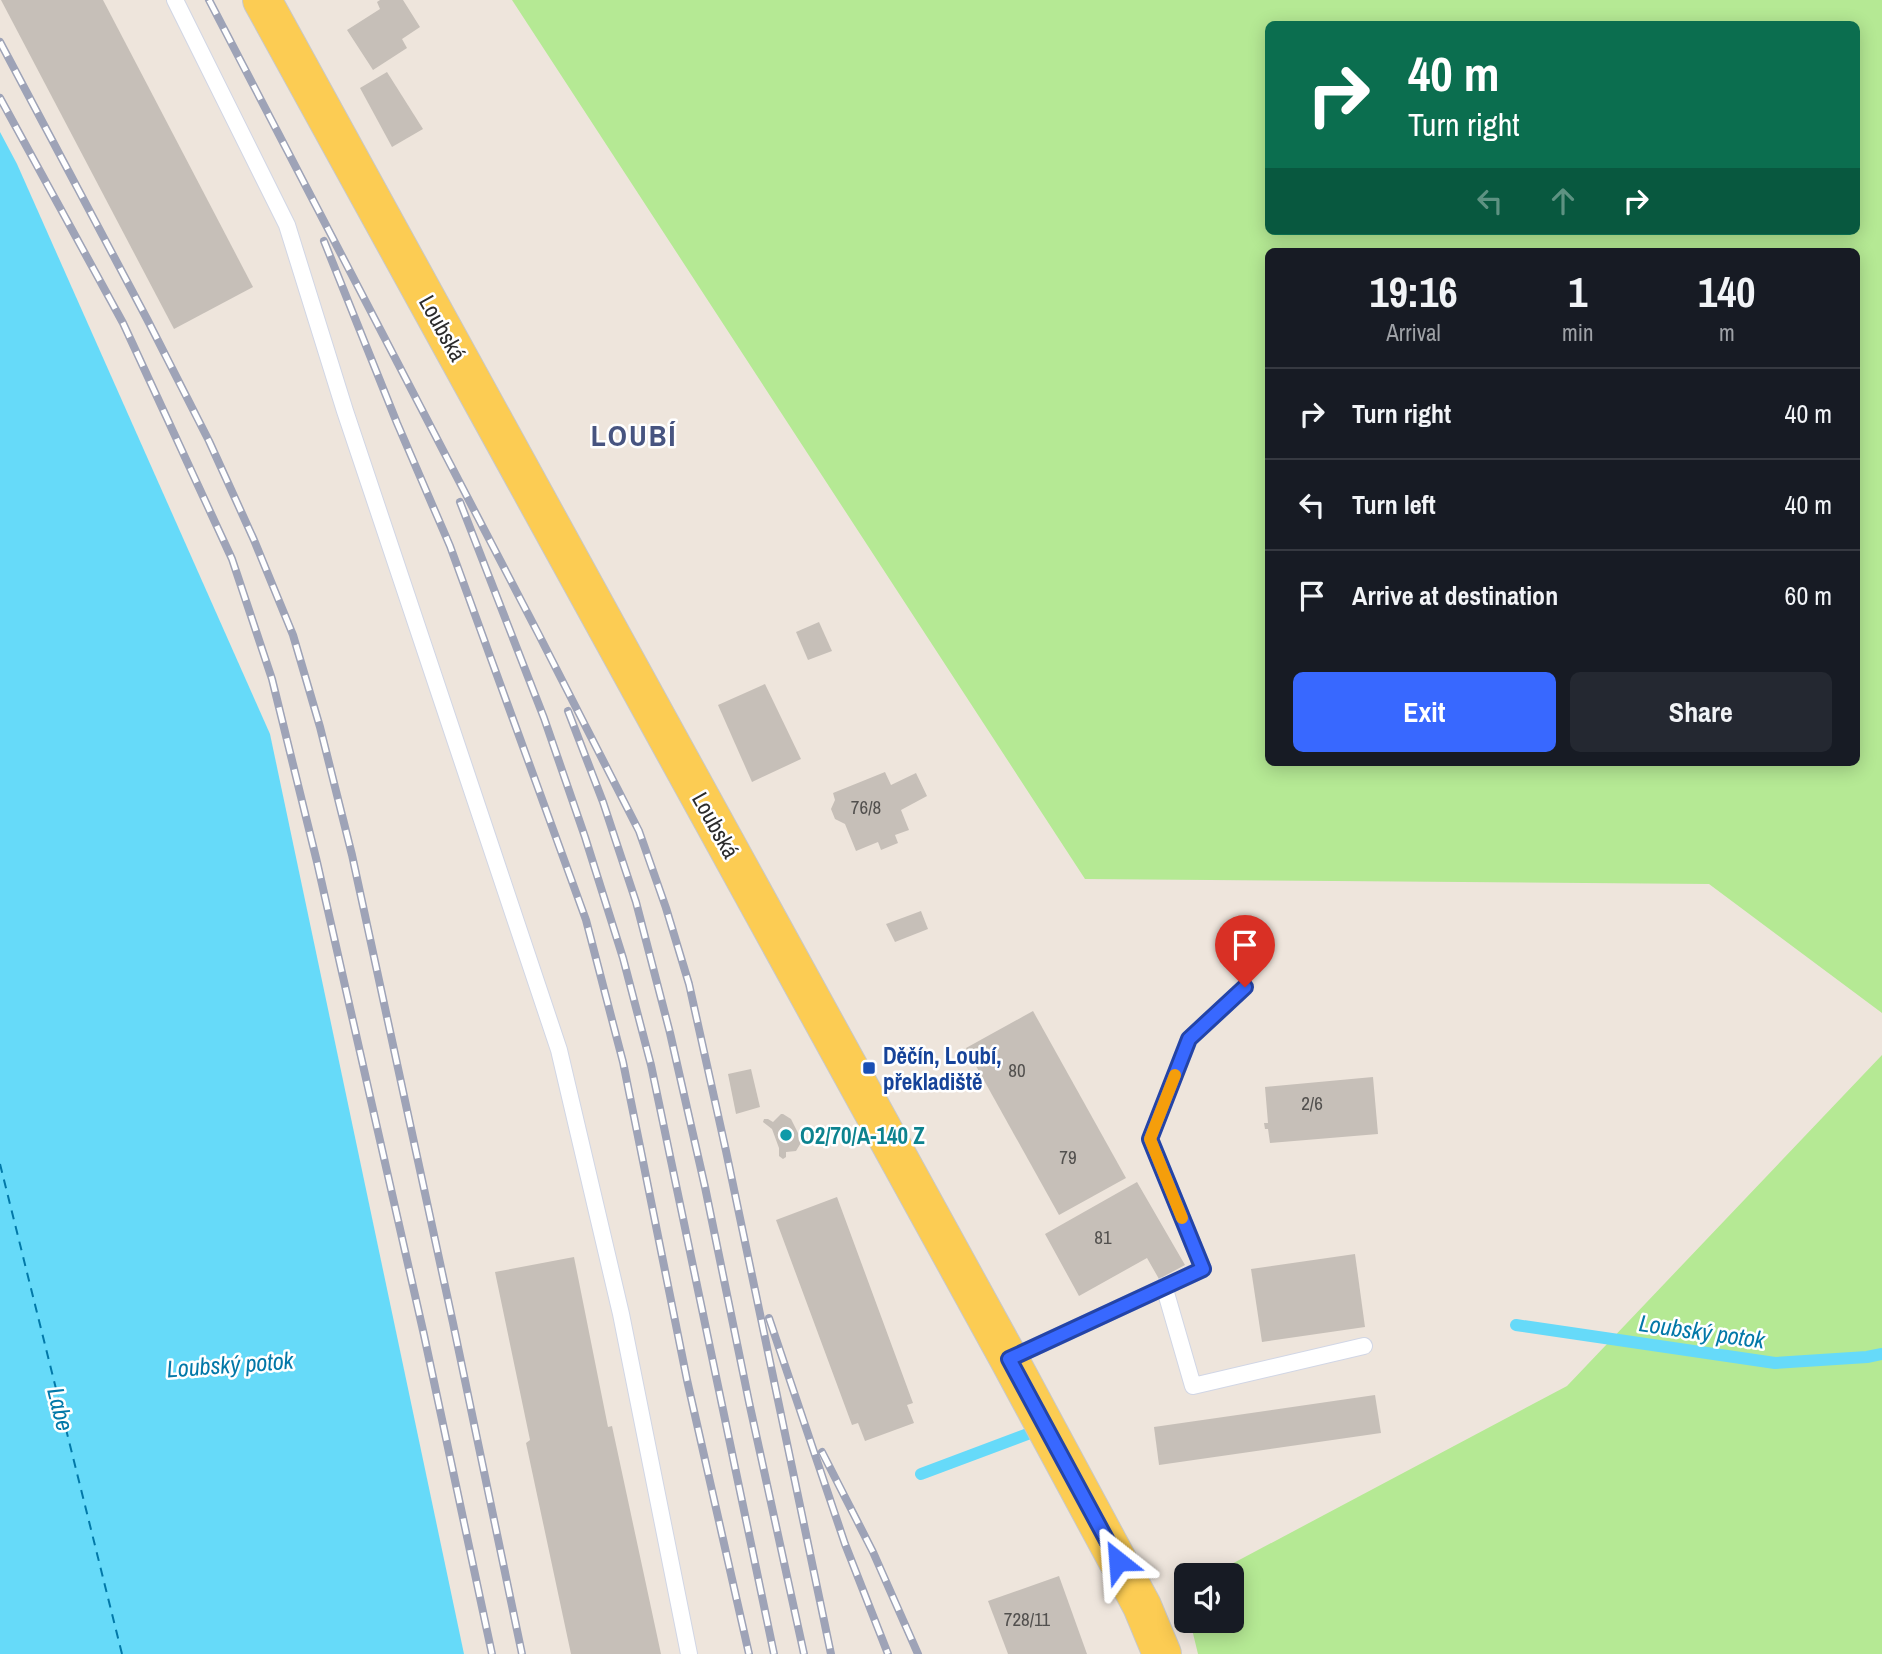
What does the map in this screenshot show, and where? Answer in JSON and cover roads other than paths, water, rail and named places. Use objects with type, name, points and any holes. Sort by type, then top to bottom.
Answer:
[{"type":"main road","name":"Loubská","points":[[262,0],[1009,1359],[1142,1606],[1162,1654]]},
{"type":"lane","points":[[175,0],[287,225],[349,424],[559,1051],[621,1314],[690,1654]]},
{"type":"lane","points":[[1009,1359],[1203,1269],[1150,1139],[1189,1039],[1245,987]]},
{"type":"lane","points":[[1164,1286],[1193,1386],[1364,1346]]},
{"type":"water","name":"Labe","points":[[0,132],[17,164],[270,734],[464,1654],[0,1654]]},
{"type":"waterway","name":"Loubský potok","points":[[1516,1325],[1775,1363],[1882,1354]]},
{"type":"waterway","name":"Loubský potok","points":[[921,1474],[1033,1432]]},
{"type":"railway","points":[[209,0],[639,831],[689,984],[831,1654]]},
{"type":"railway","points":[[0,42],[209,441],[293,635],[320,727],[352,855],[522,1654]]},
{"type":"railway","points":[[0,98],[123,323],[232,559],[272,679],[317,862],[424,1335],[492,1654]]},
{"type":"railway","points":[[324,241],[450,546],[586,920],[623,1062],[687,1380],[749,1654]]},
{"type":"railway","points":[[460,502],[544,718],[623,958],[651,1065],[774,1654]]},
{"type":"railway","points":[[568,711],[603,802],[636,902],[670,1033],[804,1654]]},
{"type":"railway","points":[[769,1318],[845,1544],[888,1654]]},
{"type":"railway","points":[[822,1452],[873,1552],[918,1654]]},
{"type":"place","name":"Děčín, Loubí, překladiště","points":[[869,1068]]},
{"type":"place","name":"O2/70/A-140 Z","points":[[786,1135]]},
{"type":"district","name":"LOUBÍ","points":[[634,435]]}]
